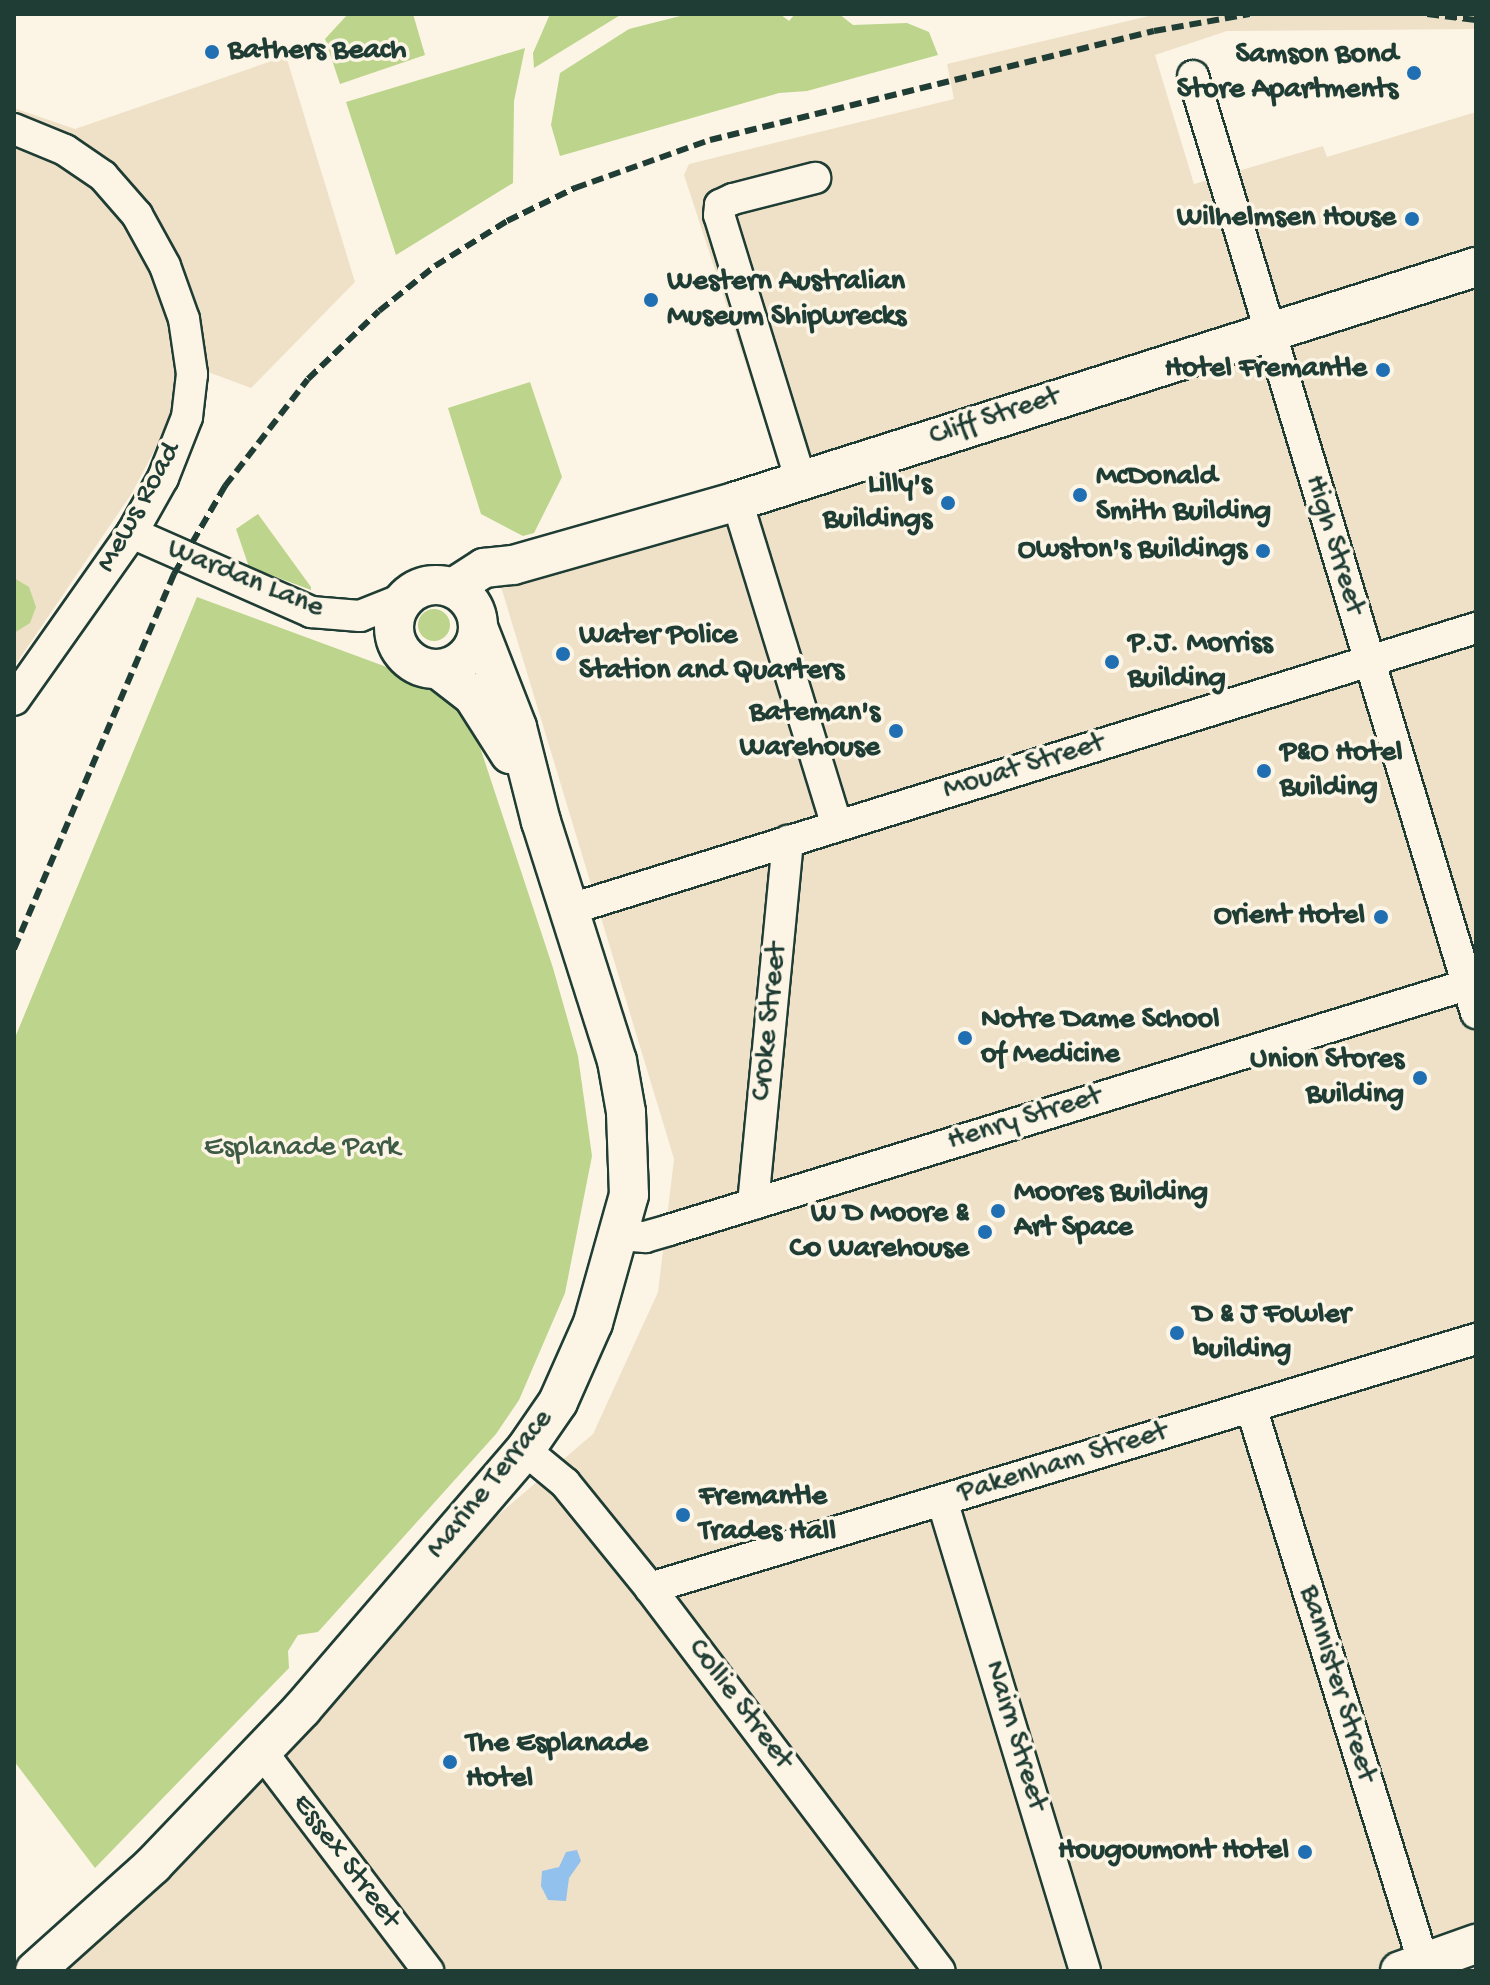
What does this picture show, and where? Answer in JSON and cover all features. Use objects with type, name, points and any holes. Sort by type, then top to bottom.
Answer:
[{"type":"street","name":"High Street","points":[[1193,76],[1369,661],[1471,983],[1476,1013]]},
{"type":"street","name":"Mews Road","points":[[14,129],[65,150],[119,193],[165,266],[184,319],[192,374],[187,417],[163,478],[132,533],[14,700]]},
{"type":"street","points":[[801,481],[719,215],[720,205],[733,199],[815,178]]},
{"type":"street","name":"Cliff Street","points":[[468,609],[484,568],[513,565],[737,501],[1476,267]]},
{"type":"street","points":[[737,501],[837,826]]},
{"type":"street","name":"Wardan Lane","points":[[132,533],[311,612],[360,616],[405,598]]},
{"type":"street","points":[[405,598],[428,585],[468,609],[470,651],[438,669]]},
{"type":"street","name":"Marine Terrace","points":[[405,598],[394,621],[398,646],[415,663],[438,669],[473,696],[500,733],[541,822]]},
{"type":"street","name":"Marine Terrace","points":[[29,1970],[153,1865],[262,1752],[525,1450],[558,1402],[593,1323],[629,1195],[626,1112],[571,909],[541,822],[517,727],[468,609]]},
{"type":"street","name":"Mouat Street","points":[[571,909],[1476,628]]},
{"type":"street","name":"Croke Street","points":[[753,1204],[788,841]]},
{"type":"street","name":"Henry Street","points":[[620,1235],[645,1237],[1471,983]]},
{"type":"street","name":"Pakenham Street","points":[[650,1588],[1476,1339]]},
{"type":"street","name":"Bannister Street","points":[[1251,1407],[1424,1968]]},
{"type":"street","name":"Collie Street","points":[[525,1450],[565,1483],[650,1588],[940,1971]]},
{"type":"street","name":"Nairn Street","points":[[942,1500],[1085,1971]]},
{"type":"street","name":"Essex Street","points":[[262,1752],[428,1971]]},
{"type":"street","points":[[1424,1968],[1476,1944]]},
{"type":"street","points":[[1424,1968],[1476,1963]]},
{"type":"shaded area","points":[[1157,14],[1476,14],[1476,29],[1227,31],[1155,55],[1194,184],[1323,146],[1327,157],[1476,112],[1476,1971],[50,1971],[330,1658],[593,1434],[658,1292],[674,1159],[492,557],[782,475],[684,175],[689,164],[954,99],[947,64]]},
{"type":"shaded area","points":[[286,56],[355,282],[251,388],[208,372],[173,415],[132,493],[14,667],[14,108],[75,129]]},
{"type":"green space","points":[[348,14],[413,14],[425,55],[340,84],[325,39]]},
{"type":"green space","points":[[550,14],[622,14],[534,68],[533,53]]},
{"type":"green space","points":[[688,14],[780,14],[789,21],[795,14],[839,14],[853,25],[907,23],[929,32],[938,55],[807,91],[779,93],[560,156],[551,125],[560,73],[629,29]]},
{"type":"green space","points":[[525,48],[514,101],[513,183],[396,255],[346,102]]},
{"type":"green space","points":[[530,382],[562,477],[534,533],[523,536],[481,514],[448,408]]},
{"type":"green space","points":[[258,514],[311,590],[249,567],[236,529]]},
{"type":"green space","points":[[14,578],[29,587],[36,607],[30,623],[14,633]]},
{"type":"green space","name":"Esplanade Park","points":[[197,597],[384,666],[455,701],[474,729],[553,968],[578,1056],[592,1156],[565,1293],[519,1400],[496,1434],[318,1632],[298,1635],[288,1651],[289,1668],[95,1868],[14,1761],[14,1040]]},
{"type":"green space","points":[[434,609],[445,614],[450,625],[445,636],[434,641],[423,636],[418,625],[423,614]]},
{"type":"water","points":[[577,1850],[581,1861],[569,1878],[566,1901],[548,1900],[541,1886],[542,1871],[559,1867],[566,1852]]},
{"type":"railway","points":[[14,949],[174,574],[225,486],[308,379],[379,311],[435,266],[507,221],[575,188],[710,140],[1154,31],[1250,14]]},
{"type":"railway","points":[[1427,14],[1476,20]]},
{"type":"place","name":"Bathers Beach","points":[[212,52]]},
{"type":"place","name":"Samson Bond Store Apartments","points":[[1414,73]]},
{"type":"place","name":"Wilhelmsen House","points":[[1412,219]]},
{"type":"place","name":"Western Australian Museum Shipwrecks","points":[[651,300]]},
{"type":"place","name":"Hotel Fremantle","points":[[1383,370]]},
{"type":"place","name":"McDonald Smith Building","points":[[1080,495]]},
{"type":"place","name":"Lilly's Buildings","points":[[948,503]]},
{"type":"place","name":"Owston's Buildings","points":[[1263,551]]},
{"type":"place","name":"Water Police Station and Quarters","points":[[563,654]]},
{"type":"place","name":"P.J. Morriss Building","points":[[1112,662]]},
{"type":"place","name":"Bateman's Warehouse","points":[[896,731]]},
{"type":"place","name":"P&O Hotel Building","points":[[1264,771]]},
{"type":"place","name":"Orient Hotel","points":[[1381,917]]},
{"type":"place","name":"Notre Dame School of Medicine","points":[[965,1038]]},
{"type":"place","name":"Union Stores Building","points":[[1420,1078]]},
{"type":"place","name":"Moores Building Art Space","points":[[998,1211]]},
{"type":"place","name":"W D Moore & Co Warehouse","points":[[985,1232]]},
{"type":"place","name":"D & J Fowler building","points":[[1177,1333]]},
{"type":"place","name":"Fremantle Trades Hall","points":[[683,1515]]},
{"type":"place","name":"The Esplanade Hotel","points":[[450,1762]]},
{"type":"place","name":"Hougoumont Hotel","points":[[1305,1852]]}]
